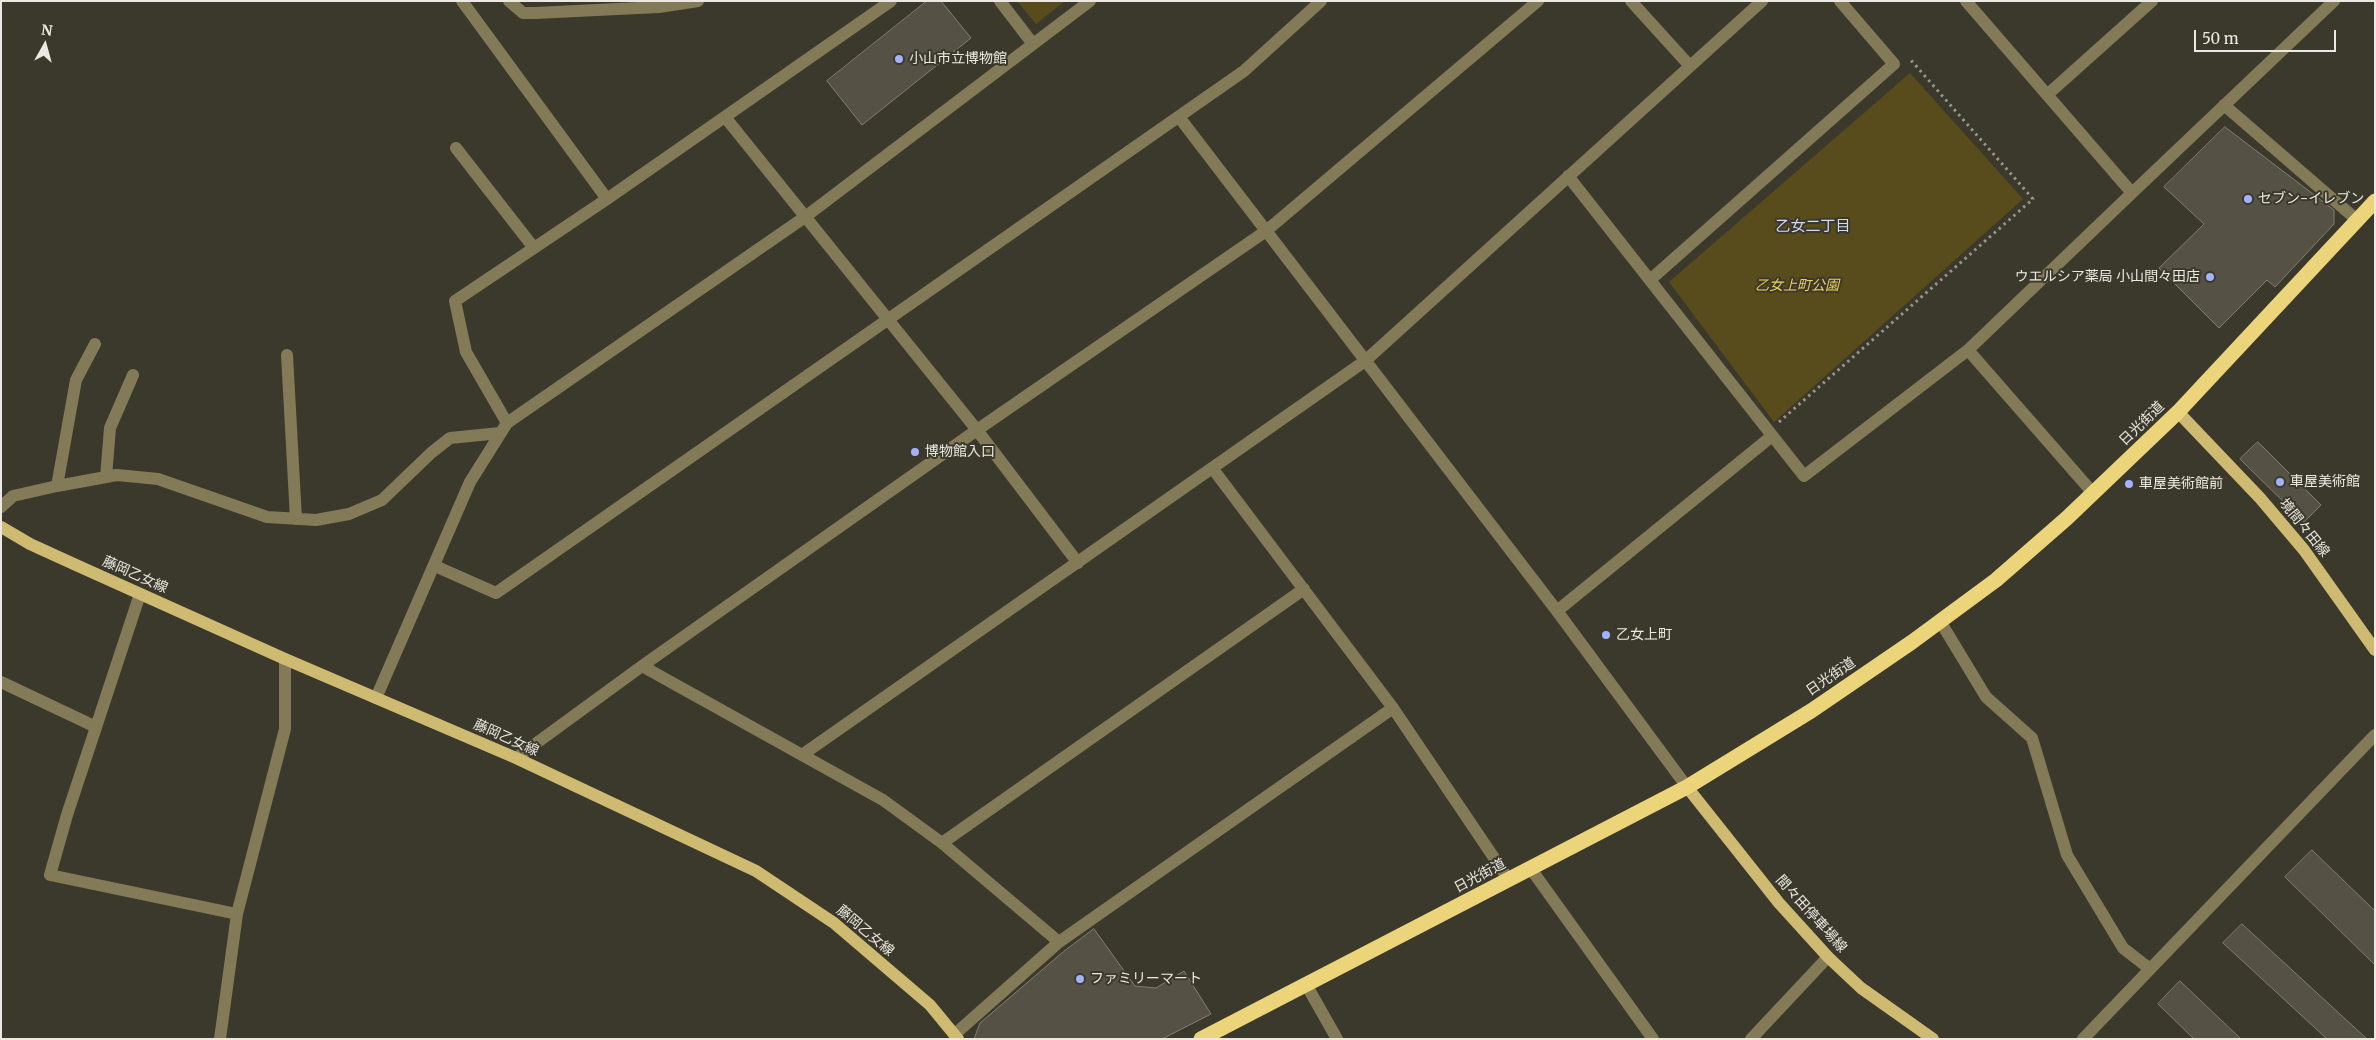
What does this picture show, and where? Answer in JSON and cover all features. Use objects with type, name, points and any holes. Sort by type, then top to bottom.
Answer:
[{"type":"highway","name":"日光街道","points":[[1201,1039],[1307,986],[1687,787],[1811,711],[1940,621],[1996,580],[2093,493],[2178,412],[2375,201]]},
{"type":"main road","name":"境間々田線","points":[[2178,412],[2260,498],[2304,550],[2375,650]]},
{"type":"main road","name":"藤岡乙女線","points":[[1,527],[30,544],[140,594],[285,659],[516,758],[716,851],[764,876],[834,923],[930,1006],[956,1037]]},
{"type":"main road","name":"間々田停車場線","points":[[1687,787],[1779,903],[1828,957],[1861,988],[1933,1039]]},
{"type":"street","points":[[462,1],[607,199]]},
{"type":"street","points":[[509,1],[523,13],[535,14],[659,7],[698,1]]},
{"type":"street","points":[[503,428],[466,352],[455,301],[607,199],[891,1]]},
{"type":"street","points":[[1000,1],[1034,44]]},
{"type":"street","points":[[376,698],[470,482],[503,428],[805,217],[1090,1]]},
{"type":"street","points":[[435,566],[496,593],[1244,71],[1321,1]]},
{"type":"street","points":[[516,758],[642,666],[977,430],[1266,231],[1538,1]]},
{"type":"street","points":[[1631,1],[1689,65]]},
{"type":"street","points":[[802,755],[1365,361],[1689,65],[1762,1]]},
{"type":"street","points":[[1650,280],[1894,64],[1840,1]]},
{"type":"street","points":[[1966,1],[2132,193]]},
{"type":"street","points":[[2047,95],[2152,1]]},
{"type":"street","points":[[1568,176],[1804,476],[1968,350],[2334,1]]},
{"type":"street","points":[[2224,105],[2357,220]]},
{"type":"street","points":[[725,117],[977,430],[1078,563]]},
{"type":"street","points":[[1179,117],[1557,611],[1687,787]]},
{"type":"street","points":[[456,148],[534,248]]},
{"type":"street","points":[[57,486],[76,380],[94,344]]},
{"type":"street","points":[[1968,350],[2093,493]]},
{"type":"street","points":[[287,355],[296,519]]},
{"type":"street","points":[[106,477],[110,428],[133,375]]},
{"type":"street","points":[[1,507],[13,496],[117,475],[158,479],[267,517],[316,520],[349,514],[382,500],[431,453],[450,438],[503,428]]},
{"type":"street","points":[[1557,611],[1770,434]]},
{"type":"street","points":[[1213,469],[1393,708],[1509,880]]},
{"type":"street","points":[[942,843],[1304,589]]},
{"type":"street","points":[[140,594],[50,875],[237,914]]},
{"type":"street","points":[[1940,621],[1986,697],[2032,738],[2068,855],[2123,948],[2150,969]]},
{"type":"street","points":[[220,1039],[237,914],[285,729],[285,659]]},
{"type":"street","points":[[642,666],[883,800],[942,843],[1059,942]]},
{"type":"street","points":[[1,682],[96,727]]},
{"type":"street","points":[[956,1037],[1059,942],[1393,708]]},
{"type":"street","points":[[2083,1039],[2375,735]]},
{"type":"street","points":[[1531,868],[1653,1039]]},
{"type":"street","points":[[1751,1039],[1828,957]]},
{"type":"street","points":[[1307,986],[1337,1039]]},
{"type":"path","points":[[1770,434],[2033,199],[1904,52]]},
{"type":"green space","points":[[1017,1],[1065,1],[1036,24]]},
{"type":"green space","name":"乙女上町公園","points":[[1910,73],[2023,199],[1774,422],[1669,282]]},
{"type":"building","name":"小山市立博物館","points":[[927,1],[941,1],[971,38],[862,125],[827,81]]},
{"type":"building","name":"セブン-イレブン","points":[[2225,127],[2334,210],[2334,224],[2275,287],[2267,280],[2219,328],[2159,268],[2204,224],[2164,187]]},
{"type":"building","name":"車屋美術館","points":[[2258,442],[2321,505],[2304,522],[2240,459]]},
{"type":"building","points":[[2312,850],[2375,911],[2375,965],[2285,877]]},
{"type":"building","points":[[2242,924],[2367,1039],[2327,1039],[2223,943]]},
{"type":"building","name":"ファミリーマート","points":[[1094,929],[1135,986],[1156,988],[1184,971],[1211,1014],[1162,1039],[974,1039],[980,1023],[1063,952]]},
{"type":"building","points":[[2180,981],[2241,1039],[2194,1039],[2158,1004]]},
{"type":"place","name":"小山市立博物館","points":[[899,59]]},
{"type":"place","name":"セブン-イレブン","points":[[2248,199]]},
{"type":"place","name":"ウエルシア薬局 小山間々田店","points":[[2210,277]]},
{"type":"place","name":"博物館入口","points":[[915,452]]},
{"type":"place","name":"車屋美術館","points":[[2280,482]]},
{"type":"place","name":"車屋美術館前","points":[[2129,484]]},
{"type":"place","name":"乙女上町","points":[[1606,635]]},
{"type":"place","name":"ファミリーマート","points":[[1080,979]]},
{"type":"district","name":"乙女二丁目","points":[[1813,227]]}]
